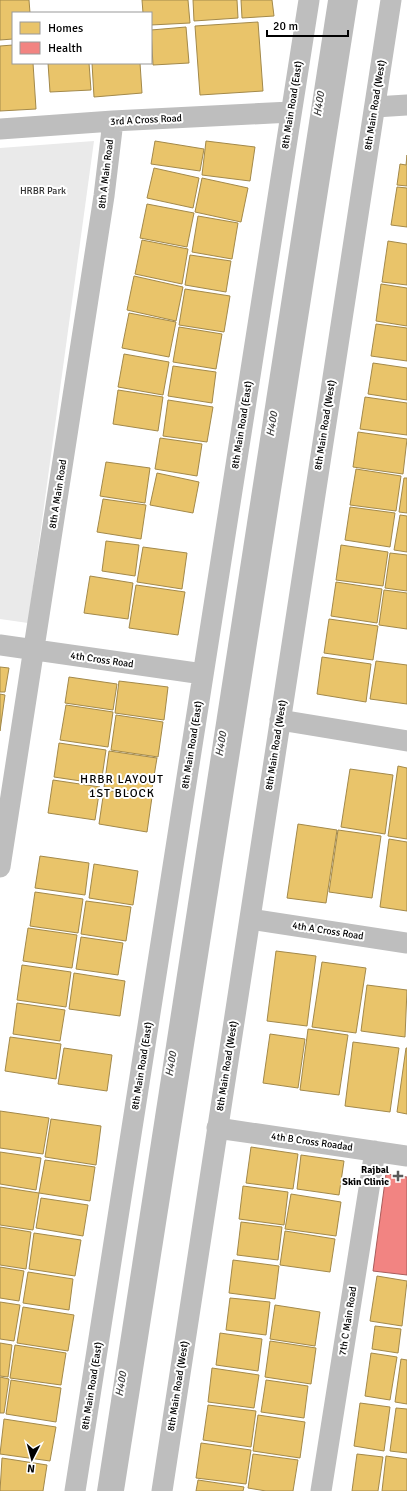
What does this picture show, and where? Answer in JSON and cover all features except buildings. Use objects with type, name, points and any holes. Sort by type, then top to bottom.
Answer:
[{"type":"street","name":"8th Main Road (East)","points":[[75,1491],[309,0]]},
{"type":"street","name":"8th Main Road (West)","points":[[162,1491],[391,0]]},
{"type":"street","points":[[374,107],[407,105]]},
{"type":"street","name":"3rd A Cross Road","points":[[0,130],[113,121],[292,112]]},
{"type":"street","name":"8th A Main Road","points":[[0,867],[104,196],[113,121]]},
{"type":"street","name":"4th Cross Road","points":[[0,644],[204,674]]},
{"type":"street","points":[[280,720],[407,741]]},
{"type":"street","name":"4th A Cross Road","points":[[250,919],[407,943]]},
{"type":"street","name":"4th B Cross Roadad","points":[[218,1128],[407,1156]]},
{"type":"street","name":"7th C Main Road","points":[[321,1491],[375,1151]]},
{"type":"green space","name":"HRBR Park","points":[[94,141],[28,623],[0,619],[0,148]]},
{"type":"water","name":"H400","points":[[328,0],[358,0],[124,1491],[97,1491]]},
{"type":"place","name":"Rajbal Skin Clinic","points":[[398,1176]]},
{"type":"district","name":"HRBR LAYOUT 1ST BLOCK","points":[[122,786]]}]
